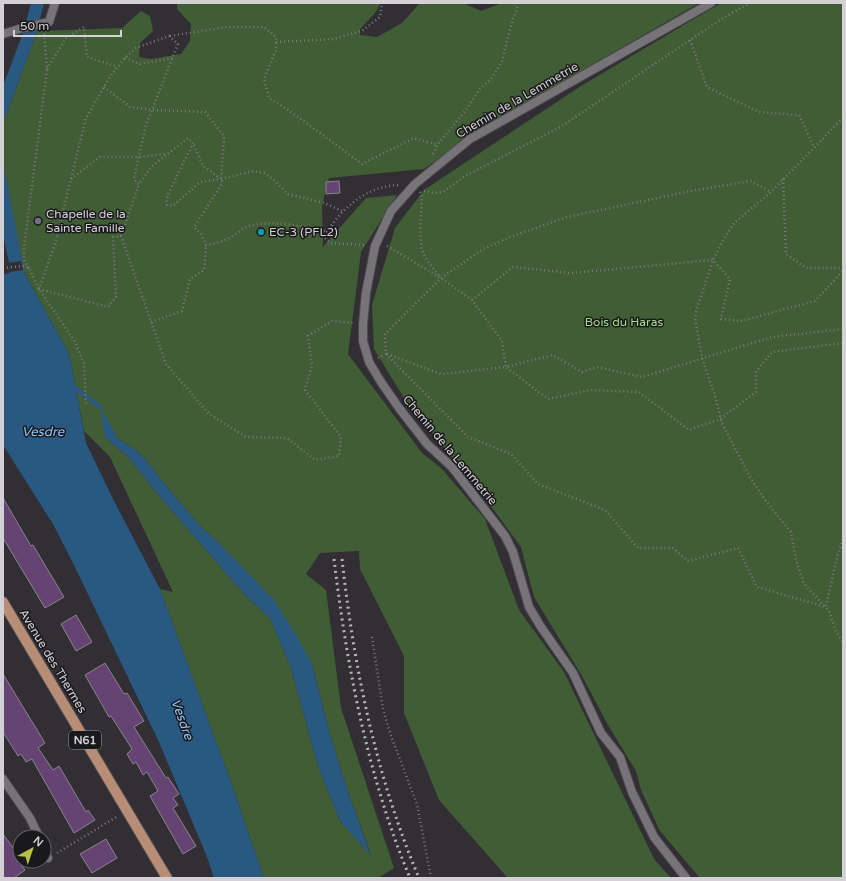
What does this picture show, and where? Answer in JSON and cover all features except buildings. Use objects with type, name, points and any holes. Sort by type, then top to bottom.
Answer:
[{"type":"main road","name":"Avenue des Thermes","points":[[3,602],[167,878]]},
{"type":"street","points":[[3,34],[50,22],[55,3]]},
{"type":"street","name":"Chemin de la Lemmetrie","points":[[686,878],[654,837],[632,792],[620,757],[602,733],[573,673],[529,607],[513,552],[505,536],[452,468],[427,444],[403,414],[369,362],[363,341],[363,324],[366,292],[375,246],[390,212],[415,184],[470,139],[711,3]]},
{"type":"street","points":[[3,778],[30,818],[35,829]]},
{"type":"path","points":[[276,42],[333,39],[362,31],[380,17],[382,3]]},
{"type":"path","points":[[431,158],[438,145],[466,110],[479,90],[493,77],[502,61],[512,22],[519,3]]},
{"type":"path","points":[[441,278],[424,256],[421,246],[420,230],[422,219],[422,195],[418,190],[434,193],[443,192],[465,176],[562,126],[723,18],[750,3]]},
{"type":"path","points":[[50,22],[44,32],[47,70],[24,247],[24,260],[40,289],[75,342],[84,364],[86,406]]},
{"type":"path","points":[[47,70],[66,38],[84,27],[87,57],[118,67]]},
{"type":"path","points":[[40,289],[47,264],[55,244],[86,118],[104,87],[125,58],[136,48],[169,36],[226,27],[264,27],[276,37],[276,50],[264,79],[269,98],[290,111],[362,164],[414,138],[438,145]]},
{"type":"path","points":[[139,184],[134,178],[146,126],[178,44],[169,36]]},
{"type":"path","points":[[690,40],[707,87],[759,112],[799,115],[814,147]]},
{"type":"path","points":[[125,58],[140,64],[173,58]]},
{"type":"path","points":[[104,87],[130,107],[152,110],[205,112],[224,136],[221,179],[222,184],[194,227],[201,234],[206,245],[204,270],[190,280],[182,311],[151,322]]},
{"type":"path","points":[[843,118],[771,192],[734,223],[712,260],[696,308],[695,318],[702,358],[715,396],[720,419],[754,483],[765,500],[791,532],[796,560],[804,584],[826,607],[836,632],[843,642]]},
{"type":"path","points":[[221,179],[203,166],[193,144],[188,138],[151,167],[139,184],[121,236],[166,364],[209,414],[246,437],[287,438],[315,460],[339,456],[341,437],[305,390],[312,365],[308,336],[332,321],[363,324]]},
{"type":"path","points":[[193,144],[166,199],[166,205],[173,206],[200,182],[221,179],[253,171],[264,173],[288,194],[324,202],[342,211]]},
{"type":"path","points":[[71,178],[100,157],[139,157],[167,154]]},
{"type":"path","points":[[783,178],[786,254],[806,268],[843,269]]},
{"type":"path","points":[[771,192],[751,181],[567,217],[510,236],[483,249],[441,278],[385,334],[386,354],[468,437],[511,454],[538,484],[605,510],[638,548],[673,548],[688,561],[738,548],[757,587],[826,607]]},
{"type":"path","points":[[415,184],[395,185],[371,190],[342,211],[324,237],[330,243],[375,246],[385,245],[441,278],[472,300],[502,341],[506,367],[548,399],[592,390],[639,392],[689,430],[720,419],[756,392],[756,372],[772,352],[843,343]]},
{"type":"path","points":[[206,245],[225,240],[240,230],[250,226],[267,224],[288,225],[327,231]]},
{"type":"path","points":[[40,289],[108,307],[116,297],[114,237],[121,236]]},
{"type":"path","points":[[472,300],[513,267],[571,273],[712,260]]},
{"type":"path","points":[[712,260],[730,279],[721,319],[741,321],[815,301],[843,269]]},
{"type":"path","points":[[3,268],[23,266],[29,268]]},
{"type":"path","points":[[369,362],[386,354],[441,374],[506,367],[553,355],[582,372],[597,367],[642,377],[772,337],[843,329]]},
{"type":"path","points":[[826,607],[836,561],[843,539]]},
{"type":"path","points":[[372,637],[383,709],[391,736],[417,804],[431,878]]},
{"type":"path","points":[[52,856],[127,811]]},
{"type":"green space","points":[[177,3],[381,3],[375,13],[360,29],[360,35],[377,37],[402,23],[420,3],[463,3],[481,11],[502,3],[699,3],[474,133],[424,169],[329,178],[322,205],[323,247],[366,198],[397,195],[361,252],[348,354],[422,453],[441,468],[485,519],[519,610],[564,672],[654,859],[671,878],[508,878],[439,800],[404,713],[404,656],[360,569],[359,551],[320,553],[306,574],[326,590],[341,708],[394,868],[378,878],[264,878],[232,785],[160,589],[173,592],[110,457],[84,431],[69,354],[25,274],[21,261],[3,163],[3,124],[37,31],[122,28],[141,11],[150,16],[153,31],[140,43],[139,57],[151,59],[181,54],[190,41],[191,24],[177,9]],"holes":[[[113,431],[118,439],[136,450],[146,460],[170,491],[203,529],[219,543],[312,664],[330,735],[346,786],[371,855],[340,821],[318,766],[291,668],[270,618],[245,595],[161,498],[129,458],[105,437]]]},
{"type":"green space","name":"Bois du Haras","points":[[721,3],[843,3],[843,878],[700,878],[660,831],[641,790],[636,771],[608,725],[582,676],[534,597],[521,547],[493,509],[404,398],[374,349],[372,305],[395,228],[424,190],[581,86]]},
{"type":"water","points":[[31,3],[44,3],[37,31],[3,124],[3,86],[24,30]]},
{"type":"water","name":"Vesdre","points":[[3,163],[25,274],[69,354],[86,443],[114,501],[160,589],[232,785],[264,878],[214,878],[207,857],[159,742],[73,563],[53,524],[3,445],[3,274],[10,273],[3,235]]},
{"type":"water","points":[[100,407],[118,439],[136,450],[146,460],[170,491],[203,529],[219,543],[274,600],[295,633],[312,664],[330,735],[346,786],[371,856],[340,821],[318,766],[291,668],[270,618],[245,595],[161,498],[129,458],[105,437]]},
{"type":"pier","points":[[21,261],[23,270],[10,272],[9,263]]},
{"type":"waterway","points":[[71,385],[100,407]]},
{"type":"railway","points":[[334,559],[345,641],[361,722],[382,801],[410,878]]},
{"type":"railway","points":[[342,559],[353,640],[369,721],[391,800],[419,878]]},
{"type":"place","name":"Chapelle de la Sainte Famille","points":[[38,221]]},
{"type":"place","name":"EC-3 (PFL2)","points":[[261,232]]}]
